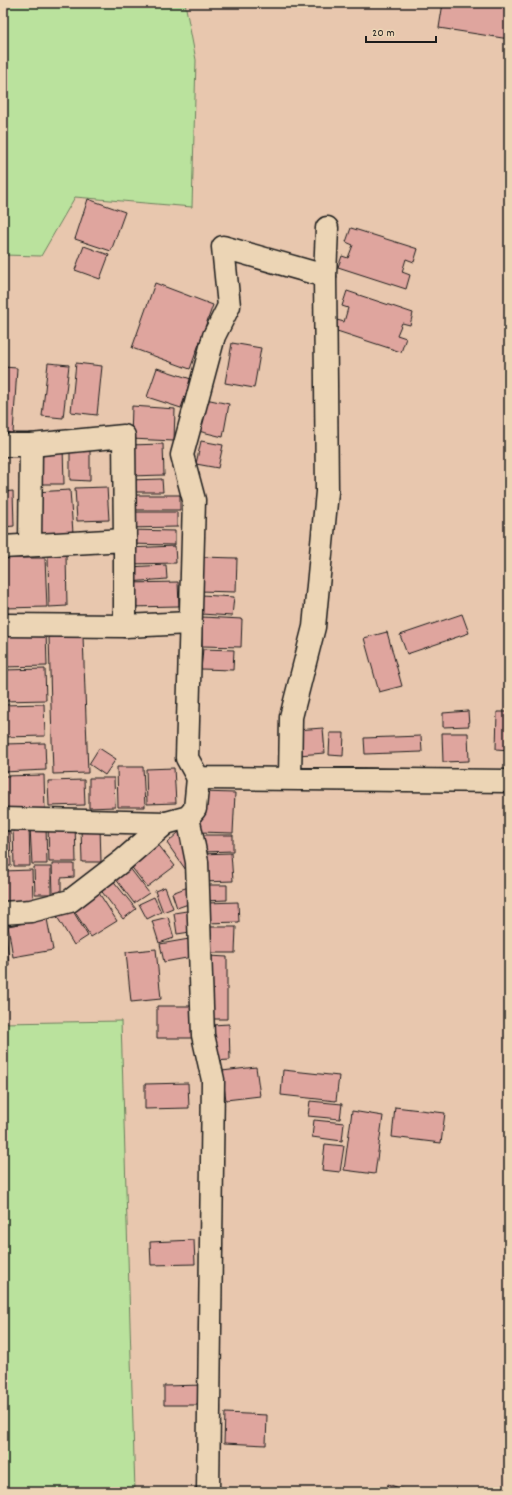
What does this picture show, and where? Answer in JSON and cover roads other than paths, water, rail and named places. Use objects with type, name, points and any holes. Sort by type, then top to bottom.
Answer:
[{"type":"street","points":[[290,779],[291,717],[314,626],[326,492],[325,276],[327,228]]},
{"type":"street","points":[[3,819],[166,823],[188,817],[195,809],[198,778],[187,758],[194,500],[182,455],[214,336],[228,306],[223,247],[325,276]]},
{"type":"street","points":[[3,445],[31,445],[124,436],[124,626]]},
{"type":"street","points":[[30,545],[31,445]]},
{"type":"street","points":[[3,547],[125,540]]},
{"type":"street","points":[[3,625],[124,626],[190,623]]},
{"type":"street","points":[[198,778],[509,781]]},
{"type":"street","points":[[188,817],[197,862],[203,1035],[213,1080],[208,1492]]},
{"type":"street","points":[[3,913],[31,911],[70,901],[122,861],[166,823]]}]
